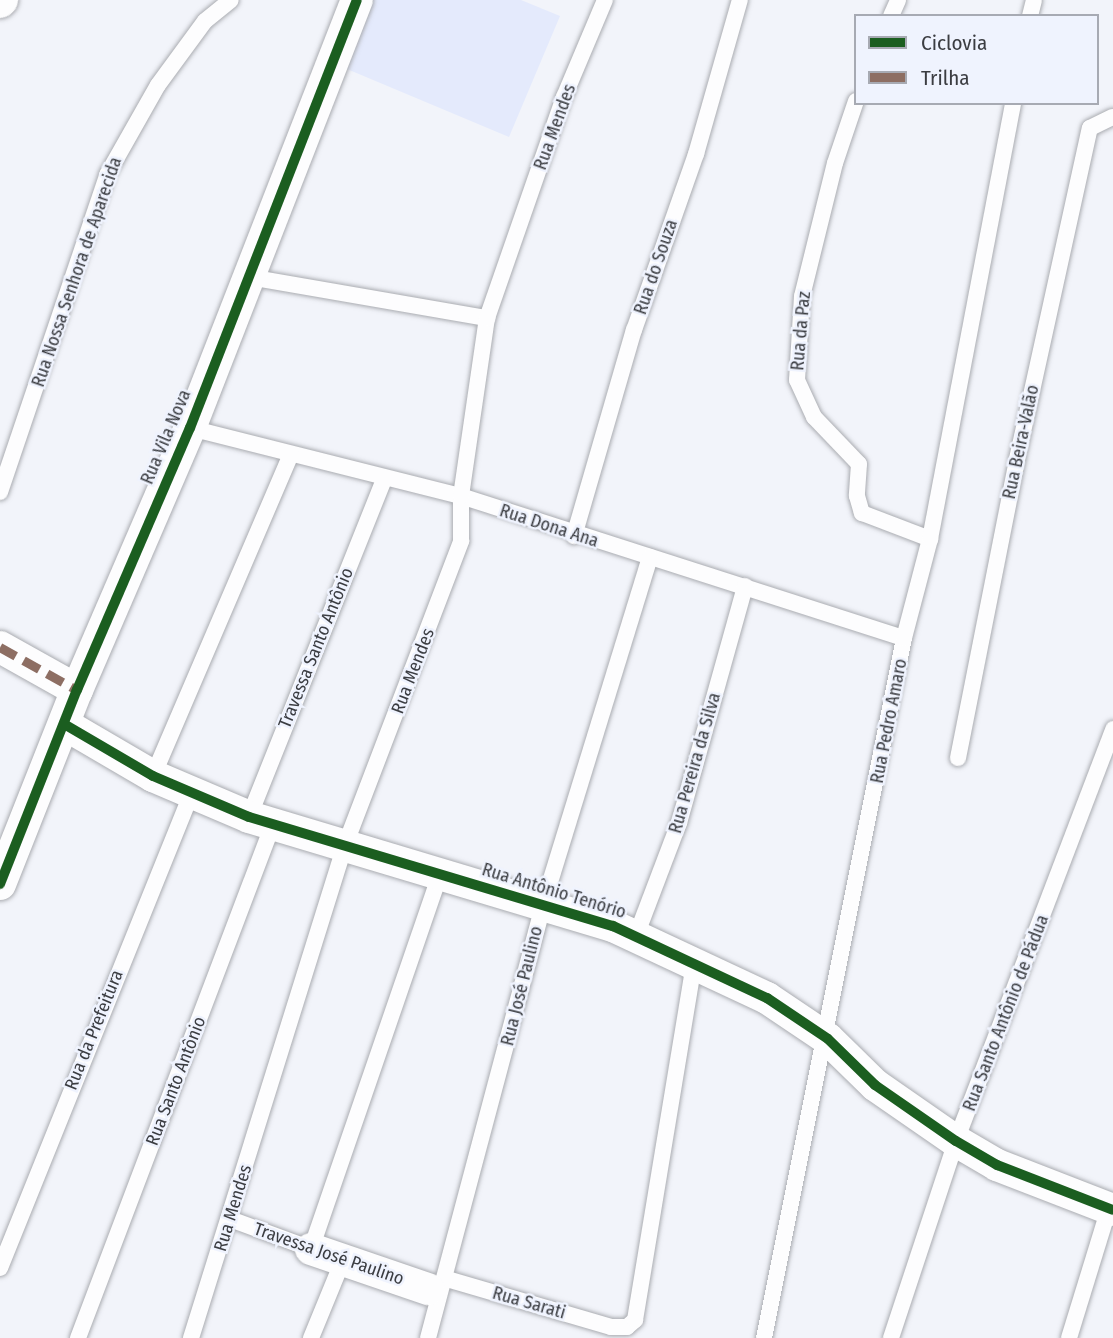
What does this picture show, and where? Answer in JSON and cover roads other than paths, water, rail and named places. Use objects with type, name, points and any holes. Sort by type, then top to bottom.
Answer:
[{"type":"street","name":"Rua Vila Nova","points":[[0,884],[76,690],[190,428],[249,277],[347,5]]},
{"type":"street","points":[[0,647],[76,690]]},
{"type":"street","name":"Rua Antônio Tenório","points":[[64,724],[153,776],[261,820],[344,848],[544,905],[636,936],[767,998],[828,1039],[876,1085],[956,1142],[997,1165],[1111,1209]]},
{"type":"street","name":"Travessa José Paulino","points":[[311,1249],[437,1284]]},
{"type":"lane","name":"Rua Nossa Senhora de Aparecida","points":[[0,492],[107,175],[158,85],[205,21],[231,0]]},
{"type":"lane","name":"Rua Mendes","points":[[191,1338],[344,848],[452,571],[463,530],[461,496],[487,318],[564,97],[605,0]]},
{"type":"lane","name":"Rua do Souza","points":[[575,536],[634,330],[696,154],[740,0]]},
{"type":"lane","name":"Rua da Paz","points":[[855,105],[835,163],[802,296],[797,380],[802,400],[814,418],[859,464],[857,496],[862,513],[930,539]]},
{"type":"lane","name":"Rua Pedro Amaro","points":[[764,1338],[828,1039],[904,638],[930,539],[1013,105]]},
{"type":"lane","name":"Rua Beira-Valão","points":[[958,758],[1017,459],[1090,128],[1113,117]]},
{"type":"lane","points":[[249,277],[487,318]]},
{"type":"lane","name":"Rua Dona Ana","points":[[190,428],[384,479],[461,496],[575,536],[745,586],[904,638]]},
{"type":"lane","points":[[153,776],[291,454]]},
{"type":"lane","name":"Travessa Santo Antônio","points":[[261,820],[384,479]]},
{"type":"lane","name":"Rua José Paulino","points":[[428,1338],[437,1284],[544,905],[650,557]]},
{"type":"lane","name":"Rua Pereira da Silva","points":[[636,936],[679,823],[745,586]]},
{"type":"lane","name":"Rua Santo Antônio de Pádua","points":[[891,1338],[956,1142],[1113,729]]},
{"type":"lane","name":"Rua da Prefeitura","points":[[0,1268],[192,792]]},
{"type":"lane","name":"Rua Santo Antônio","points":[[78,1338],[261,820]]},
{"type":"lane","points":[[311,1249],[440,875]]},
{"type":"lane","name":"Rua Sarati","points":[[437,1284],[611,1327],[627,1327],[641,1308],[694,964]]},
{"type":"lane","points":[[1069,1338],[1111,1209]]},
{"type":"lane","name":"Travessa José Paulino","points":[[230,1219],[311,1249]]},
{"type":"lane","points":[[312,1338],[343,1260]]}]
